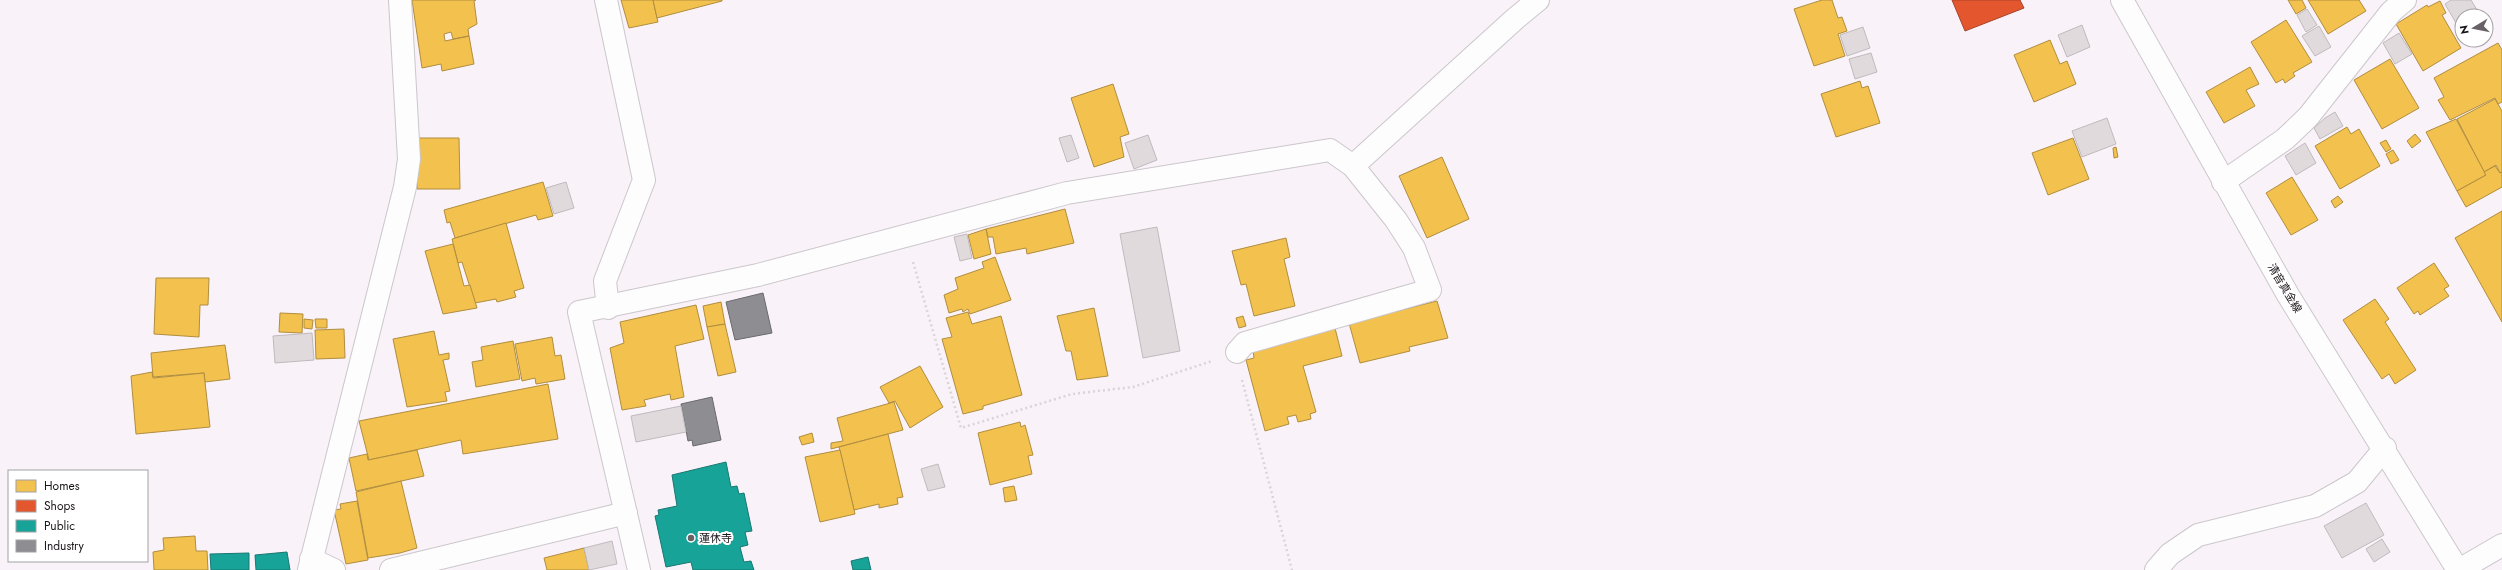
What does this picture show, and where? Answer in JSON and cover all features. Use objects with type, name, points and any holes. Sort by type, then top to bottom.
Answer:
[{"type":"street","points":[[334,570],[310,564],[405,187],[409,159],[400,0]]},
{"type":"street","points":[[606,0],[644,180],[605,281],[608,308]]},
{"type":"street","points":[[1353,166],[1516,18],[1538,0]]},
{"type":"street","name":"清音真金線","points":[[2122,0],[2223,182],[2288,295],[2385,448],[2459,570]]},
{"type":"street","points":[[2223,182],[2285,139],[2308,117],[2391,12],[2405,0]]},
{"type":"street","points":[[639,570],[579,312],[608,308],[758,275],[906,237],[1067,193],[1330,150],[1353,166],[1392,214],[1414,248],[1430,290],[1245,343],[1236,352]]},
{"type":"street","points":[[2156,570],[2170,554],[2198,535],[2315,506],[2357,482],[2385,448]]},
{"type":"street","points":[[391,570],[461,561],[626,513]]},
{"type":"street","points":[[2459,570],[2502,545]]},
{"type":"path","points":[[906,237],[961,428],[1072,394],[1133,387],[1236,352],[1248,407],[1292,570]]},
{"type":"building: Homes","points":[[412,0],[476,0],[474,1],[477,24],[468,29],[474,64],[442,71],[441,64],[422,68]],"holes":[[[451,32],[453,39],[469,36],[445,41],[444,34]]]},
{"type":"building: Homes","points":[[621,0],[653,0],[658,22],[629,28]]},
{"type":"building: Homes","points":[[653,0],[722,0],[722,1],[657,18]]},
{"type":"building: Homes","points":[[1822,0],[1832,0],[1838,18],[1842,17],[1847,31],[1838,34],[1845,56],[1814,66],[1794,9]]},
{"type":"building: Homes","points":[[2288,0],[2302,0],[2306,8],[2296,14]]},
{"type":"building: Homes","points":[[2308,0],[2359,0],[2366,11],[2328,34]]},
{"type":"building: Homes","points":[[2440,1],[2446,13],[2442,15],[2454,36],[2454,48],[2461,48],[2423,71],[2396,24],[2427,5],[2428,7]]},
{"type":"building: Homes","points":[[2286,20],[2312,62],[2293,73],[2295,76],[2285,83],[2283,79],[2276,83],[2251,42]]},
{"type":"building: Homes","points":[[2050,40],[2060,64],[2067,61],[2076,84],[2034,102],[2014,55]]},
{"type":"building: Homes","points":[[2498,43],[2502,50],[2502,102],[2498,104],[2495,98],[2450,120],[2438,100],[2444,97],[2434,78],[2489,48],[2494,48],[2494,45]]},
{"type":"building: Homes","points":[[2390,59],[2419,108],[2382,129],[2354,80]]},
{"type":"building: Homes","points":[[2250,67],[2259,84],[2246,90],[2255,106],[2224,123],[2206,92]]},
{"type":"building: Homes","points":[[1860,81],[1862,88],[1868,86],[1880,123],[1836,137],[1821,94]]},
{"type":"building: Homes","points":[[1113,84],[1129,134],[1120,137],[1124,157],[1094,167],[1071,98]]},
{"type":"building: Homes","points":[[2495,99],[2502,111],[2502,172],[2500,173],[2496,165],[2484,172],[2457,119]]},
{"type":"building: Homes","points":[[2456,119],[2486,175],[2457,191],[2426,132]]},
{"type":"building: Homes","points":[[2347,127],[2351,134],[2359,129],[2380,166],[2340,189],[2315,146]]},
{"type":"building: Homes","points":[[2415,134],[2421,141],[2412,148],[2407,141]]},
{"type":"building: Homes","points":[[417,138],[459,138],[460,189],[417,189]]},
{"type":"building: Homes","points":[[2073,138],[2089,179],[2048,195],[2032,153]]},
{"type":"building: Homes","points":[[2386,140],[2391,149],[2386,152],[2380,143]]},
{"type":"building: Homes","points":[[2116,147],[2118,157],[2114,158],[2113,148]]},
{"type":"building: Homes","points":[[2393,150],[2399,160],[2391,164],[2386,154]]},
{"type":"building: Homes","points":[[1442,157],[1469,219],[1427,238],[1399,176]]},
{"type":"building: Homes","points":[[2495,166],[2500,173],[2502,172],[2502,187],[2466,207],[2457,191],[2486,175],[2484,172]]},
{"type":"building: Homes","points":[[2292,177],[2318,220],[2291,235],[2266,193]]},
{"type":"building: Homes","points":[[543,182],[553,216],[538,220],[536,215],[455,238],[450,222],[447,223],[444,210]]},
{"type":"building: Homes","points":[[2338,196],[2343,202],[2335,208],[2331,201]]},
{"type":"building: Homes","points":[[1065,209],[1074,243],[1027,254],[1026,248],[996,254],[993,237],[988,237],[986,229]]},
{"type":"building: Homes","points":[[2502,211],[2502,322],[2455,238]]},
{"type":"building: Homes","points":[[506,223],[524,288],[514,291],[516,297],[497,302],[496,299],[475,303],[462,262],[458,263],[452,239]]},
{"type":"building: Homes","points":[[986,229],[991,254],[974,259],[968,235]]},
{"type":"building: Homes","points":[[1286,238],[1290,257],[1284,259],[1295,306],[1254,316],[1246,284],[1241,285],[1232,251]]},
{"type":"building: Homes","points":[[453,244],[464,286],[470,285],[477,308],[443,314],[425,251]]},
{"type":"building: Homes","points":[[995,257],[1011,300],[970,314],[968,309],[963,312],[962,309],[949,313],[944,295],[958,289],[955,278],[984,268],[982,262]]},
{"type":"building: Homes","points":[[2434,263],[2449,286],[2444,289],[2449,296],[2420,315],[2418,311],[2414,314],[2397,288]]},
{"type":"building: Homes","points":[[156,278],[209,278],[208,305],[200,305],[199,337],[154,334]]},
{"type":"building: Homes","points":[[2375,299],[2389,319],[2385,322],[2416,370],[2395,384],[2389,374],[2382,379],[2343,320]]},
{"type":"building: Homes","points":[[1437,301],[1448,338],[1409,347],[1410,351],[1360,363],[1349,323]]},
{"type":"building: Homes","points":[[721,302],[725,324],[707,327],[703,306]]},
{"type":"building: Homes","points":[[696,305],[704,339],[675,346],[684,397],[671,400],[670,394],[644,400],[646,406],[622,410],[610,348],[624,343],[620,322]]},
{"type":"building: Homes","points":[[1094,308],[1108,376],[1077,380],[1071,351],[1066,351],[1057,316]]},
{"type":"building: Homes","points":[[968,312],[972,324],[1001,316],[1022,395],[983,406],[983,409],[963,414],[942,339],[952,337],[946,318]]},
{"type":"building: Homes","points":[[280,313],[303,314],[302,333],[279,332]]},
{"type":"building: Homes","points":[[1243,316],[1246,326],[1239,328],[1236,318]]},
{"type":"building: Homes","points":[[304,319],[313,320],[312,329],[304,328]]},
{"type":"building: Homes","points":[[315,319],[327,319],[327,328],[316,328]]},
{"type":"building: Homes","points":[[725,324],[736,372],[718,376],[707,327]]},
{"type":"building: Homes","points":[[1335,328],[1342,356],[1303,366],[1316,412],[1310,414],[1311,419],[1298,422],[1296,415],[1287,417],[1289,424],[1265,431],[1246,360],[1254,358],[1253,350]]},
{"type":"building: Homes","points":[[344,329],[345,358],[316,359],[315,330]]},
{"type":"building: Homes","points":[[434,331],[439,355],[449,353],[449,359],[443,360],[450,391],[445,392],[447,401],[407,407],[393,339]]},
{"type":"building: Homes","points":[[552,337],[555,356],[561,355],[565,379],[536,384],[535,378],[522,381],[515,344]]},
{"type":"building: Homes","points":[[513,341],[520,379],[476,387],[472,362],[483,360],[481,347]]},
{"type":"building: Homes","points":[[225,345],[230,379],[205,382],[204,373],[153,377],[151,353]]},
{"type":"building: Homes","points":[[920,366],[943,407],[910,428],[895,401],[889,403],[880,387]]},
{"type":"building: Homes","points":[[152,372],[153,378],[204,373],[210,427],[136,434],[131,376]]},
{"type":"building: Homes","points":[[548,384],[558,439],[463,454],[461,440],[369,460],[359,421]]},
{"type":"building: Homes","points":[[894,402],[903,430],[831,449],[831,443],[843,441],[837,418]]},
{"type":"building: Homes","points":[[1020,422],[1021,427],[1025,425],[1033,455],[1028,456],[1032,474],[990,485],[978,433]]},
{"type":"building: Homes","points":[[812,433],[814,442],[802,445],[799,437]]},
{"type":"building: Homes","points":[[888,434],[903,497],[897,498],[898,504],[879,508],[879,504],[854,510],[839,447]]},
{"type":"building: Homes","points":[[417,450],[424,476],[356,491],[349,458],[367,454],[368,460]]},
{"type":"building: Homes","points":[[840,450],[855,514],[820,522],[805,457]]},
{"type":"building: Homes","points":[[401,481],[417,548],[400,553],[368,558],[356,492]]},
{"type":"building: Homes","points":[[1014,486],[1017,500],[1005,502],[1003,488]]},
{"type":"building: Homes","points":[[357,501],[368,560],[346,564],[334,510],[341,509],[340,504]]},
{"type":"building: Homes","points":[[195,536],[196,551],[207,551],[208,570],[154,570],[153,552],[164,550],[163,538]]},
{"type":"building: Homes","points":[[584,548],[589,570],[547,570],[544,558]]},
{"type":"building: Shops","points":[[1952,0],[2020,0],[2024,8],[1965,31]]},
{"type":"building: Public","points":[[726,462],[731,487],[737,486],[739,494],[744,493],[752,531],[745,532],[748,545],[740,547],[744,562],[751,561],[754,570],[693,570],[691,562],[666,567],[655,516],[659,515],[658,510],[677,506],[672,475]]},
{"type":"building: Public","points":[[287,552],[290,570],[256,570],[255,555]]},
{"type":"building: Public","points":[[249,553],[249,570],[211,570],[210,554]]},
{"type":"building: Public","points":[[868,557],[871,570],[853,570],[851,561]]},
{"type":"building: Industry","points":[[763,293],[772,333],[735,340],[726,302]]},
{"type":"building: Industry","points":[[712,397],[721,440],[693,446],[692,440],[688,441],[681,404]]},
{"type":"building: Other","points":[[2451,0],[2471,0],[2476,8],[2454,8],[2454,20],[2445,4]]},
{"type":"building: Other","points":[[2307,9],[2317,25],[2306,32],[2297,15]]},
{"type":"building: Other","points":[[2082,25],[2090,47],[2067,57],[2058,35]]},
{"type":"building: Other","points":[[2319,26],[2331,47],[2315,56],[2302,36]]},
{"type":"building: Other","points":[[1863,27],[1870,48],[1847,56],[1840,35]]},
{"type":"building: Other","points":[[2399,33],[2412,54],[2395,64],[2383,43]]},
{"type":"building: Other","points":[[1871,53],[1877,72],[1855,79],[1849,59]]},
{"type":"building: Other","points":[[2335,112],[2343,126],[2320,139],[2314,128],[2325,118]]},
{"type":"building: Other","points":[[2107,118],[2116,144],[2082,157],[2072,131]]},
{"type":"building: Other","points":[[1071,135],[1079,158],[1067,162],[1059,138]]},
{"type":"building: Other","points":[[1148,135],[1157,160],[1134,169],[1125,143]]},
{"type":"building: Other","points":[[2305,143],[2316,163],[2296,175],[2285,156]]},
{"type":"building: Other","points":[[566,182],[574,208],[554,214],[546,188]]},
{"type":"building: Other","points":[[1157,227],[1180,351],[1143,358],[1120,234]]},
{"type":"building: Other","points":[[967,234],[972,258],[960,261],[954,237]]},
{"type":"building: Other","points":[[312,333],[314,360],[275,363],[273,336]]},
{"type":"building: Other","points":[[681,406],[686,432],[636,442],[631,416]]},
{"type":"building: Other","points":[[938,464],[945,487],[928,491],[921,469]]},
{"type":"building: Other","points":[[2366,503],[2384,535],[2342,558],[2324,526]]},
{"type":"building: Other","points":[[2382,539],[2390,552],[2374,562],[2366,549]]},
{"type":"building: Other","points":[[612,541],[617,564],[589,570],[584,548]]},
{"type":"place","name":"蓮休寺","points":[[691,538]]}]
